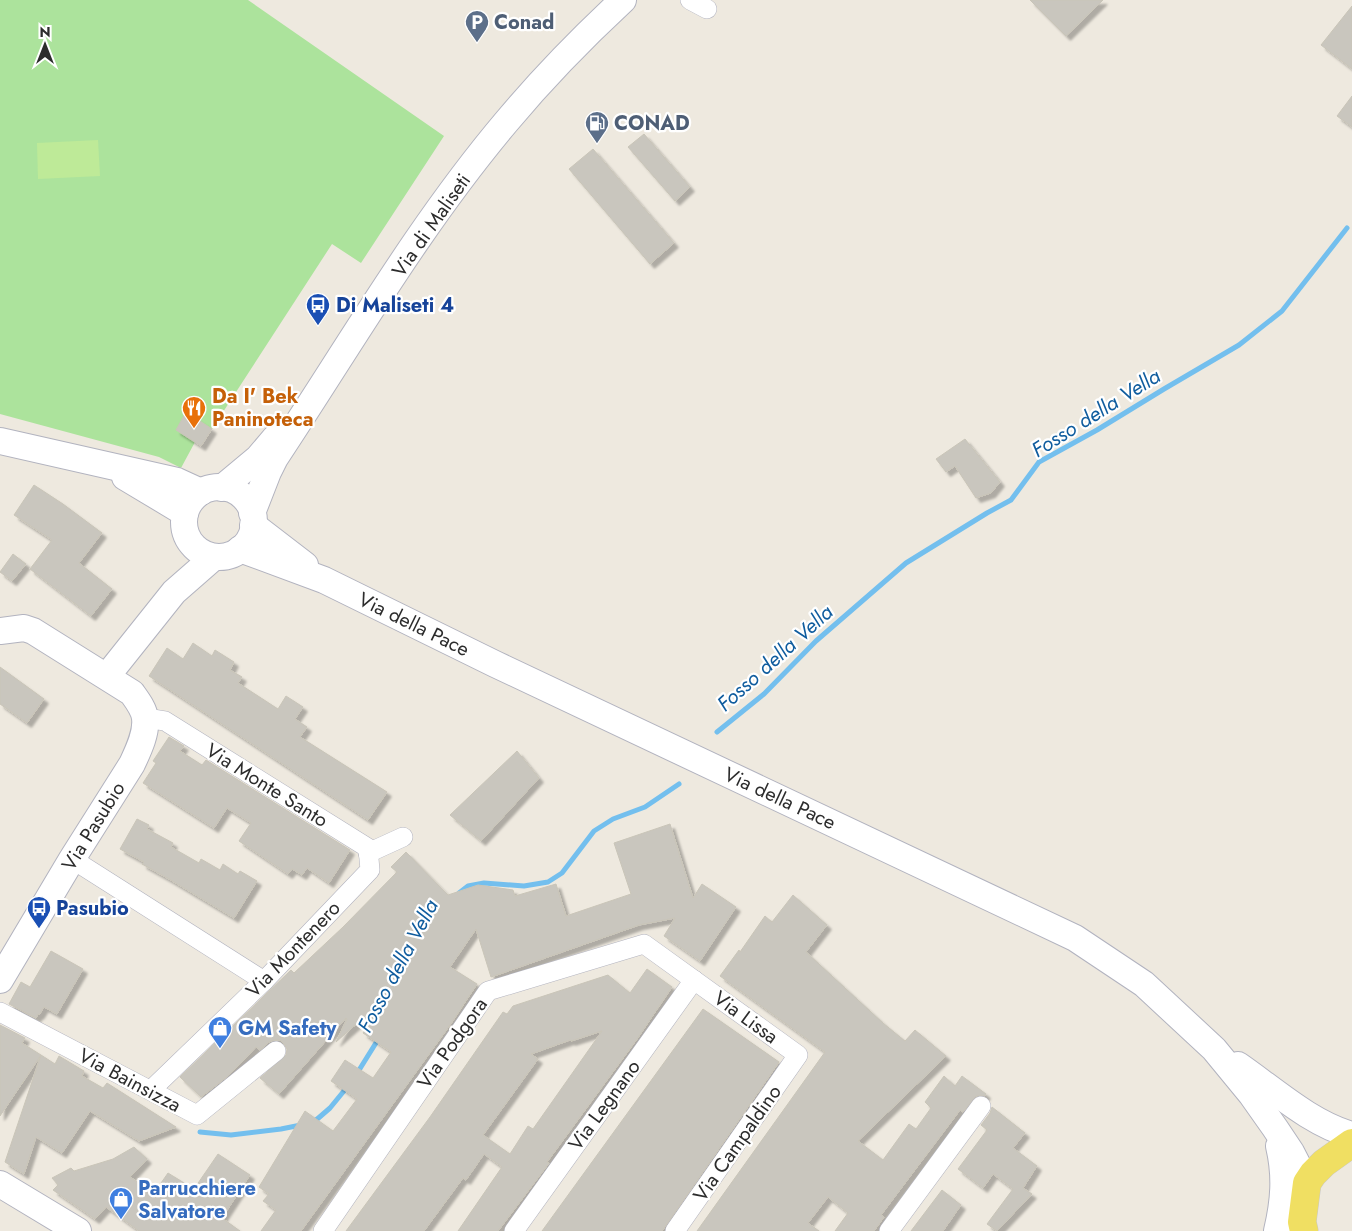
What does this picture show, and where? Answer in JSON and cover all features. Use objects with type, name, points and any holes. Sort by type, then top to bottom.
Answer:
[{"type":"main road","points":[[1296,1230],[1302,1216],[1307,1183],[1324,1163],[1352,1143]]},
{"type":"street","name":"Via di Maliseti","points":[[258,468],[365,296],[470,146],[498,111],[576,28],[594,0]]},
{"type":"street","name":"Via di Maliseti","points":[[258,468],[464,177],[507,121],[590,30],[622,0]]},
{"type":"street","points":[[690,0],[707,9],[703,0]]},
{"type":"street","points":[[0,441],[98,462],[212,490],[232,490],[248,503],[253,519],[324,580]]},
{"type":"street","points":[[98,462],[185,513]]},
{"type":"street","points":[[258,468],[253,519],[247,543],[240,549],[223,557],[214,557],[197,550],[186,534],[184,523],[185,513],[194,497],[258,468]]},
{"type":"street","points":[[174,592],[191,543]]},
{"type":"street","points":[[240,549],[324,580]]},
{"type":"street","points":[[107,676],[174,592],[214,557]]},
{"type":"street","name":"Via della Pace","points":[[324,580],[495,664],[1075,938],[1144,984],[1214,1049]]},
{"type":"street","points":[[0,631],[24,628],[33,631],[132,693],[141,705],[146,718]]},
{"type":"street","name":"Via Pasubio","points":[[0,980],[72,859],[132,764],[139,749],[146,718]]},
{"type":"street","name":"Via Monte Santo","points":[[146,718],[165,721],[368,848],[369,862]]},
{"type":"street","points":[[369,862],[403,837]]},
{"type":"street","points":[[72,859],[264,981]]},
{"type":"street","name":"Via Montenero","points":[[151,1090],[264,981],[369,862]]},
{"type":"street","name":"Via Podgora","points":[[323,1231],[488,991],[644,944],[694,980]]},
{"type":"street","name":"Via Lissa","points":[[694,980],[798,1055]]},
{"type":"street","name":"Via Legnano","points":[[517,1230],[694,980]]},
{"type":"street","name":"Via Bainsizza","points":[[0,1012],[197,1115],[276,1051]]},
{"type":"street","points":[[1214,1049],[1251,1094],[1275,1128],[1307,1183]]},
{"type":"street","points":[[1214,1049],[1324,1124],[1352,1135]]},
{"type":"street","name":"Via Campaldino","points":[[674,1231],[798,1055]]},
{"type":"street","points":[[889,1231],[981,1106]]},
{"type":"street","points":[[1275,1128],[1282,1160],[1283,1204],[1296,1230]]},
{"type":"street","points":[[0,1184],[78,1231]]},
{"type":"green space","points":[[0,0],[248,0],[444,136],[361,263],[332,244],[212,429],[186,413],[177,430],[195,442],[181,468],[159,457],[0,414]]},
{"type":"green space","points":[[98,140],[100,176],[38,179],[37,143]]},
{"type":"building","points":[[1030,0],[1103,0],[1066,36]]},
{"type":"building","points":[[1352,6],[1352,69],[1321,45]]},
{"type":"building","points":[[1352,96],[1352,127],[1337,116]]},
{"type":"building","points":[[644,134],[690,187],[675,201],[628,147]]},
{"type":"building","points":[[593,149],[674,243],[650,264],[569,169]]},
{"type":"building","name":"Da I' Bek Paninoteca","points":[[186,412],[212,429],[201,446],[176,430]]},
{"type":"building","points":[[965,439],[1000,482],[991,493],[976,498],[955,466],[946,472],[936,459]]},
{"type":"building","points":[[34,485],[102,533],[79,563],[112,589],[91,616],[30,569],[52,540],[14,515]]},
{"type":"building","points":[[13,554],[26,564],[12,581],[0,572]]},
{"type":"building","points":[[193,643],[212,656],[215,650],[234,662],[230,670],[242,677],[238,683],[278,709],[286,696],[303,707],[295,719],[307,727],[300,737],[387,792],[368,820],[149,676],[167,648],[183,659]]},
{"type":"building","points":[[0,667],[44,699],[27,723],[0,704]]},
{"type":"building","points":[[169,737],[184,746],[180,751],[202,765],[206,760],[350,850],[329,883],[307,868],[302,875],[292,869],[288,874],[239,841],[251,823],[227,808],[214,828],[143,783],[156,763],[153,761]]},
{"type":"building","points":[[517,751],[539,778],[481,841],[450,815]]},
{"type":"building","points":[[137,819],[149,825],[147,829],[173,843],[171,847],[199,863],[201,859],[220,870],[223,864],[238,874],[240,871],[257,881],[234,918],[120,849]]},
{"type":"building","points":[[670,824],[693,898],[702,884],[736,907],[700,961],[664,936],[675,918],[639,925],[491,977],[476,929],[450,967],[477,984],[450,1025],[301,1231],[261,1231],[276,1210],[263,1201],[269,1194],[259,1187],[305,1111],[333,1131],[357,1099],[331,1081],[345,1060],[373,1078],[391,1052],[363,1033],[382,1005],[380,1003],[336,1042],[346,1018],[279,1094],[260,1078],[286,1055],[287,1049],[280,1040],[269,1042],[260,1050],[256,1047],[228,1076],[201,1097],[180,1077],[291,970],[294,973],[343,927],[397,872],[391,867],[406,852],[448,895],[478,885],[513,890],[515,896],[556,884],[566,916],[631,894],[614,843]]},
{"type":"building","points":[[793,895],[827,925],[806,952],[905,1041],[915,1030],[946,1056],[858,1141],[883,1160],[909,1124],[916,1129],[931,1108],[925,1102],[944,1076],[955,1086],[962,1076],[986,1094],[985,1096],[976,1096],[963,1112],[960,1110],[881,1215],[884,1217],[874,1231],[835,1231],[848,1213],[828,1197],[808,1223],[819,1231],[697,1231],[825,1052],[720,976],[739,950],[740,952],[765,916],[772,922]]},
{"type":"building","points":[[51,951],[83,969],[57,1014],[44,1007],[36,1018],[9,1004],[21,982],[30,987]]},
{"type":"building","points":[[647,969],[672,987],[637,1039],[547,1162],[549,1163],[498,1231],[458,1231],[502,1167],[484,1154],[466,1180],[463,1178],[424,1231],[346,1231],[430,1117],[503,1012],[507,1014],[513,1006],[608,975],[630,993]],"holes":[[[602,1031],[533,1129],[528,1126],[510,1154],[483,1135],[538,1059],[531,1054]]]},
{"type":"building","points":[[703,1009],[779,1062],[662,1231],[542,1231]]},
{"type":"building","points":[[0,1025],[25,1038],[22,1043],[41,1055],[0,1116]]},
{"type":"building","points":[[41,1055],[55,1064],[59,1056],[84,1071],[82,1076],[103,1088],[107,1083],[176,1127],[139,1141],[90,1111],[62,1153],[36,1137],[24,1174],[5,1162]]},
{"type":"building","points":[[992,1107],[1025,1133],[1013,1148],[1037,1166],[1023,1188],[1032,1194],[997,1231],[987,1224],[1013,1189],[993,1174],[983,1188],[958,1169],[987,1130],[981,1125]]},
{"type":"building","points":[[134,1147],[147,1159],[130,1177],[154,1193],[168,1173],[194,1189],[218,1154],[250,1175],[222,1218],[240,1231],[139,1231],[106,1207],[95,1219],[53,1190],[58,1185],[52,1178],[71,1168],[74,1171],[113,1159]]},
{"type":"building","points":[[942,1190],[961,1205],[943,1231],[911,1231]]},
{"type":"waterway","name":"Fosso della Vella","points":[[717,732],[764,694],[816,641],[906,563],[1011,500],[1039,462],[1097,430],[1239,345],[1282,311],[1347,228]]},
{"type":"waterway","name":"Fosso della Vella","points":[[459,893],[468,886],[484,883],[524,886],[548,882],[562,873],[594,831],[613,819],[645,807],[679,784]]},
{"type":"waterway","name":"Fosso della Vella","points":[[356,1075],[379,1038]]},
{"type":"waterway","name":"Fosso della Vella","points":[[312,1122],[330,1108],[348,1086]]},
{"type":"waterway","name":"Fosso della Vella","points":[[200,1132],[231,1135],[301,1125]]},
{"type":"place","name":"Conad","points":[[477,43]]},
{"type":"place","name":"CONAD","points":[[597,144]]},
{"type":"place","name":"Di Maliseti 4","points":[[318,326]]},
{"type":"place","name":"Da I' Bek Paninoteca","points":[[194,429]]},
{"type":"place","name":"Pasubio","points":[[39,929]]},
{"type":"place","name":"GM Safety","points":[[220,1049]]},
{"type":"place","name":"Parrucchiere Salvatore","points":[[121,1220]]}]
